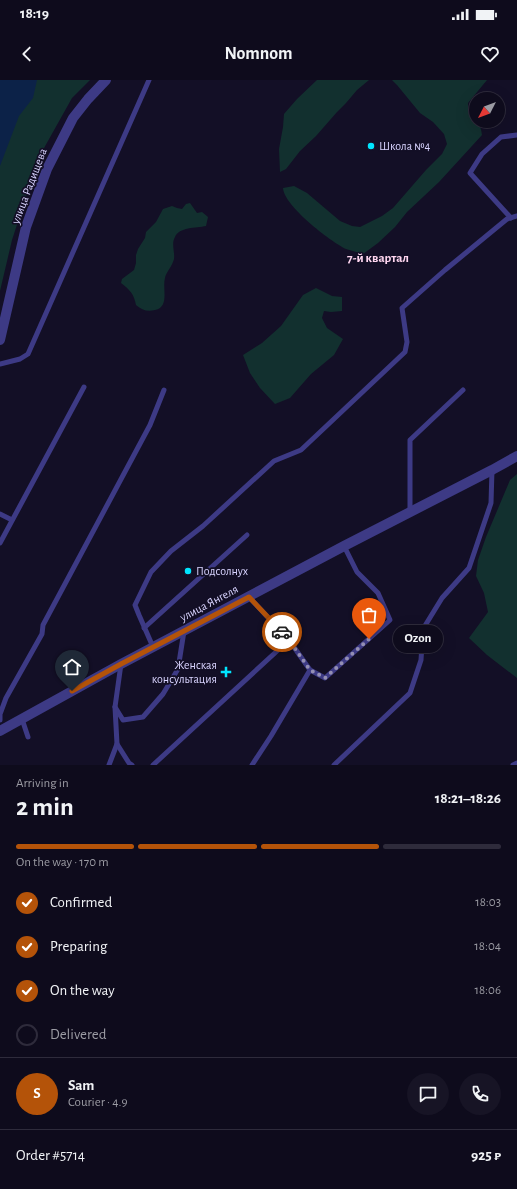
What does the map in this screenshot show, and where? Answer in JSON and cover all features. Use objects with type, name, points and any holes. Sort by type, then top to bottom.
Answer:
[{"type":"street","name":"улица Радищева","points":[[0,340],[26,228],[47,169],[73,118],[106,80]]},
{"type":"street","name":"улица Янгеля","points":[[0,731],[121,664],[517,456]]},
{"type":"lane","points":[[0,364],[20,359],[28,354],[149,80]]},
{"type":"lane","points":[[153,647],[135,605],[151,572],[171,551],[203,526],[274,461],[301,450],[405,352],[407,342],[402,308],[507,219],[514,217],[470,173],[482,154],[501,137],[517,135]]},
{"type":"lane","points":[[0,543],[84,387]]},
{"type":"lane","points":[[0,720],[0,714],[6,698],[42,634],[42,625],[150,425],[164,390]]},
{"type":"lane","points":[[410,513],[410,440],[463,390]]},
{"type":"lane","points":[[334,765],[410,693],[421,660],[423,629],[442,598],[469,568],[491,503],[492,470]]},
{"type":"lane","points":[[0,514],[12,520]]},
{"type":"lane","points":[[144,628],[247,535]]},
{"type":"lane","points":[[249,597],[289,640],[310,670],[325,678],[390,620],[378,593],[357,572],[344,546]]},
{"type":"lane","points":[[115,707],[123,720],[143,717],[163,694],[178,669],[184,631]]},
{"type":"lane","points":[[153,765],[289,640]]},
{"type":"lane","points":[[109,765],[117,744],[115,707],[121,664]]},
{"type":"lane","points":[[252,765],[310,670]]},
{"type":"lane","points":[[22,719],[28,736]]},
{"type":"lane","points":[[117,744],[129,763],[132,765]]},
{"type":"lane","points":[[513,765],[517,763]]},
{"type":"green space","points":[[0,80],[90,80],[72,98],[39,157],[12,240],[0,291]]},
{"type":"green space","points":[[317,80],[369,80],[357,90],[316,136],[300,151],[286,169],[280,172],[279,149],[284,114]]},
{"type":"green space","points":[[392,80],[487,80],[477,92],[469,92],[468,103],[469,128],[480,128],[482,135],[439,182],[407,212],[395,227],[378,243],[363,254],[346,249],[319,231],[291,204],[285,195],[283,188],[294,186],[307,193],[340,221],[352,226],[360,227],[382,216],[393,208],[442,154],[447,144],[444,134],[433,122],[420,113]]},
{"type":"green space","points":[[190,203],[197,213],[202,212],[208,217],[206,226],[180,231],[177,234],[173,242],[174,259],[164,282],[164,301],[160,308],[147,311],[136,305],[131,292],[121,283],[122,279],[134,270],[136,255],[145,238],[146,232],[156,222],[163,209],[172,206],[182,209],[186,204]]},
{"type":"green space","points":[[316,288],[332,296],[342,297],[342,311],[324,311],[322,318],[327,328],[343,339],[334,355],[311,374],[290,398],[275,404],[260,388],[250,373],[243,355],[262,343],[281,326],[303,295]]},
{"type":"green space","points":[[517,474],[517,678],[487,655],[469,638],[488,612],[484,593],[476,576],[478,560],[510,480]]},
{"type":"water","points":[[0,80],[37,80],[33,98],[19,116],[0,166]]},
{"type":"way so far","points":[[282,632],[310,670],[325,678],[369,639]]},
{"type":"place","name":"Школа №4","points":[[371,146]]},
{"type":"place","name":"Подсолнух","points":[[188,571]]},
{"type":"place","name":"Ozon","points":[[369,639]]},
{"type":"place","name":"Женская консультация","points":[[226,672]]},
{"type":"district","name":"7-й квартал","points":[[378,257]]},
{"type":"route","points":[[72,691],[249,597],[282,632]]}]
